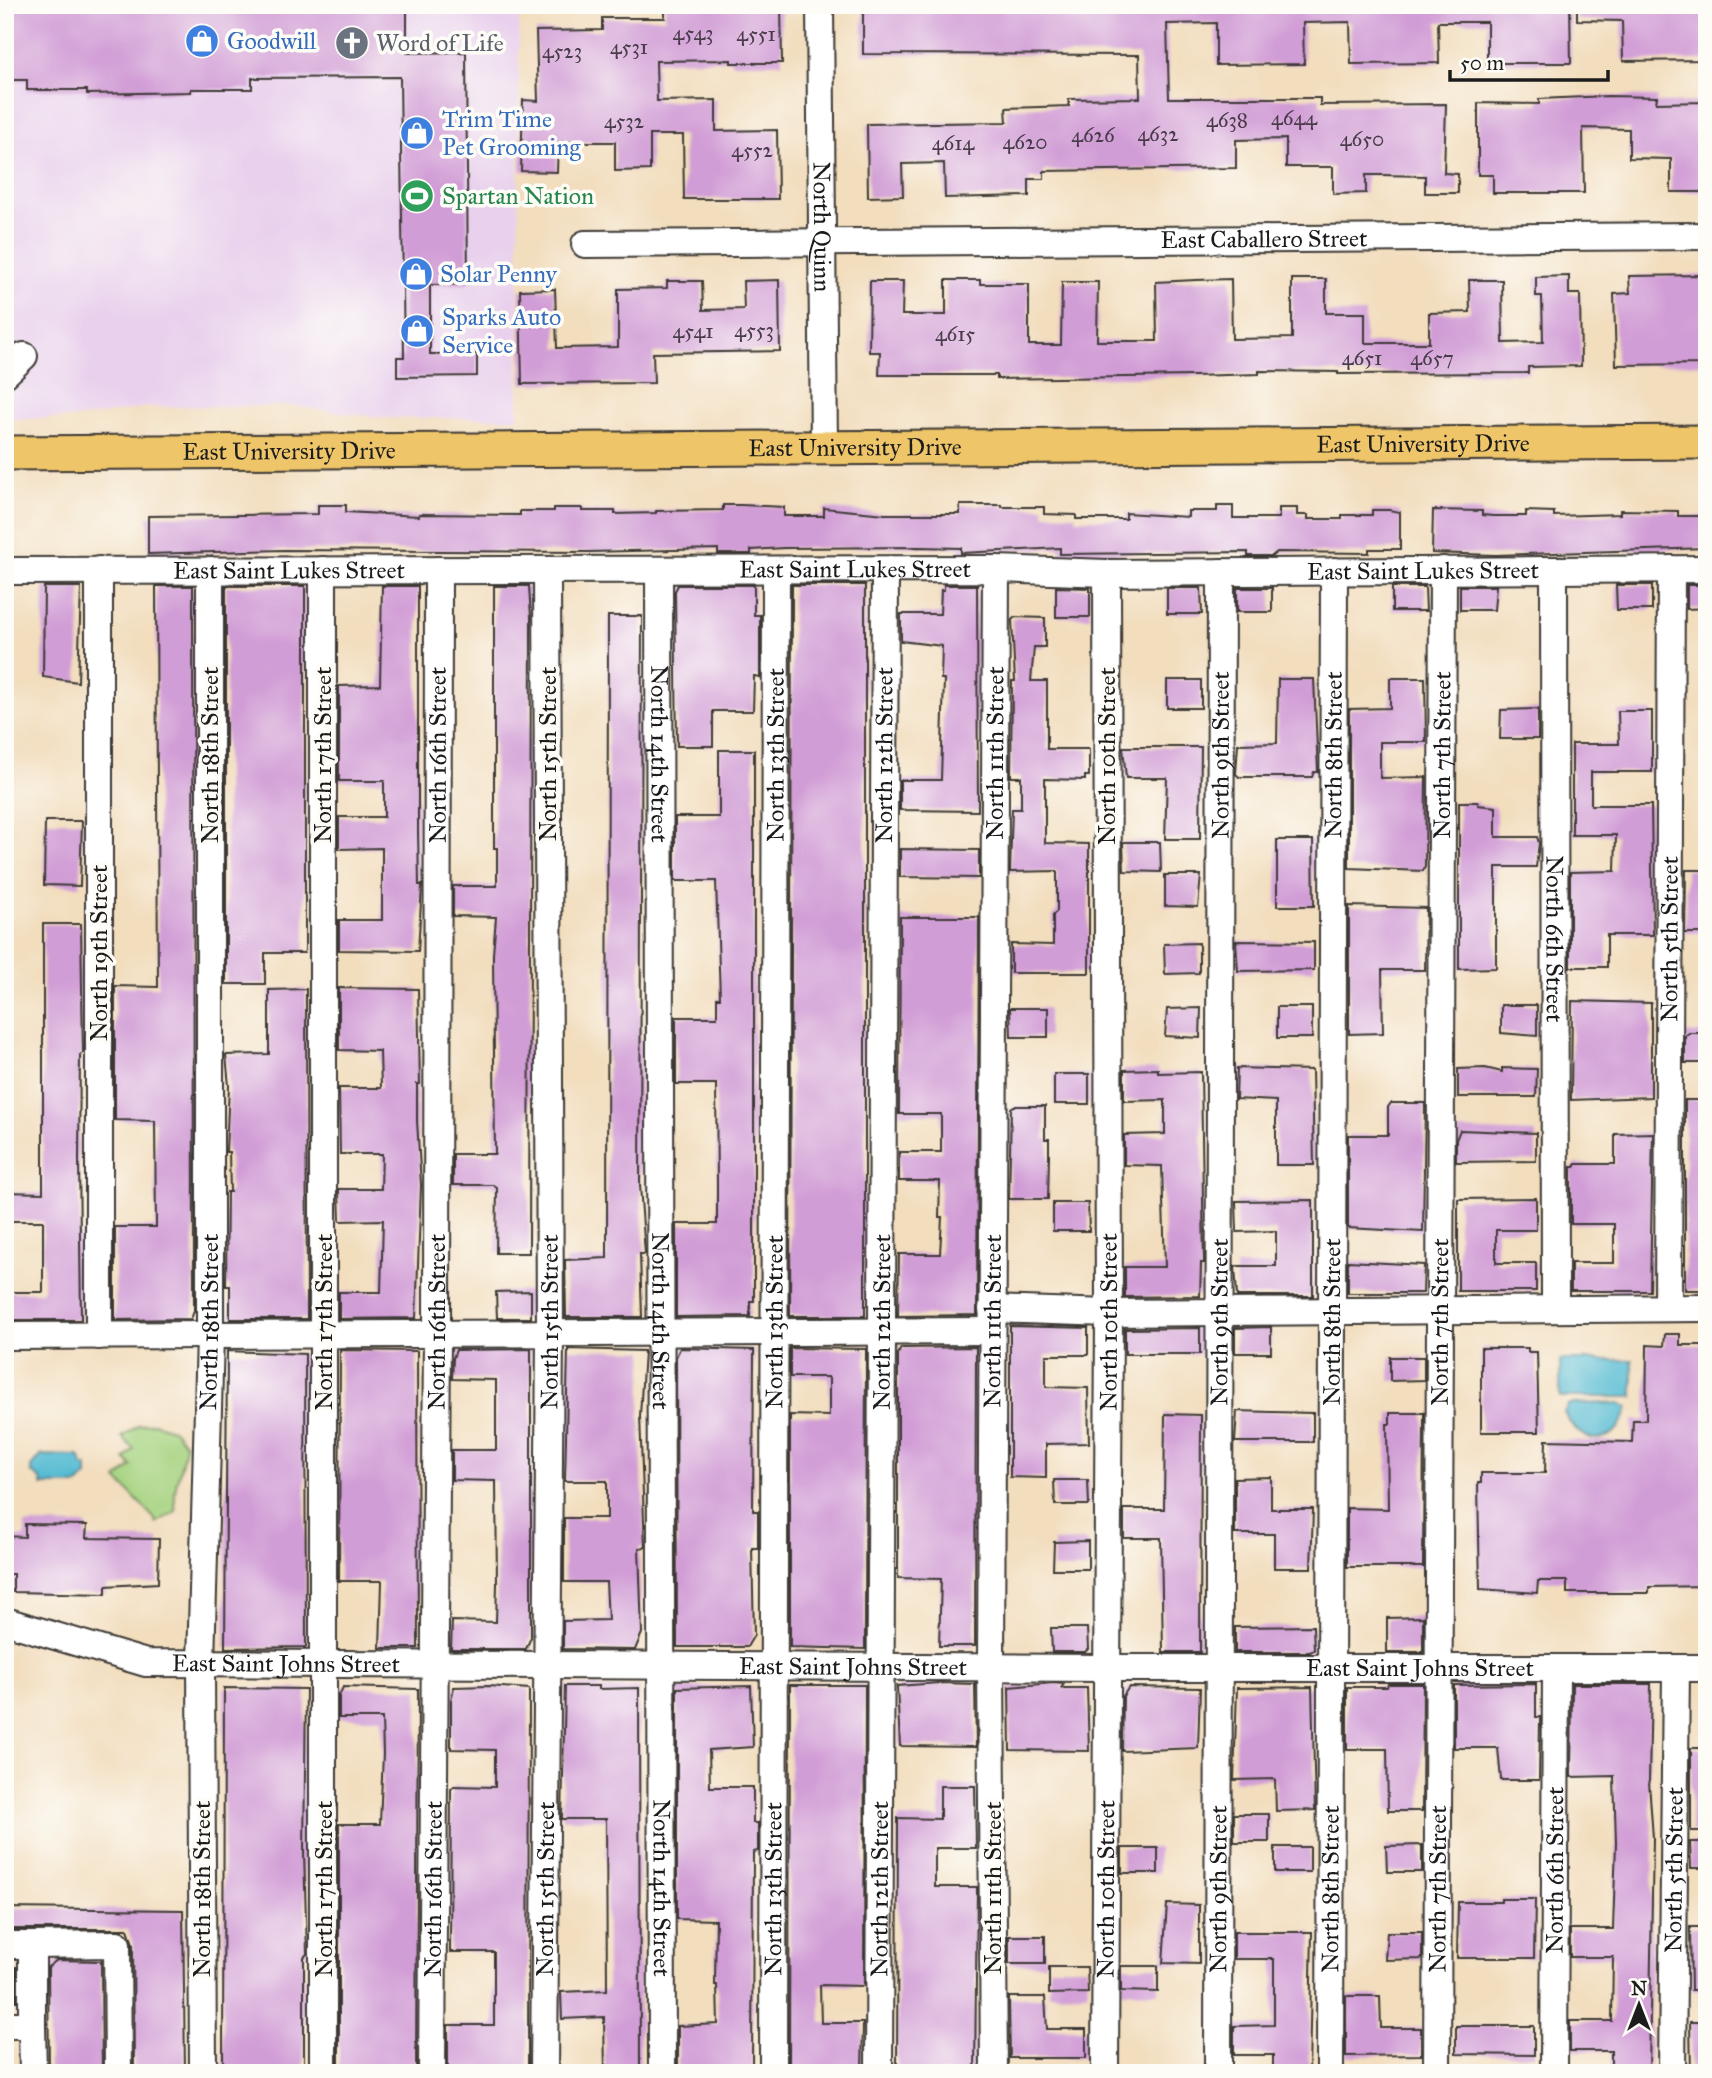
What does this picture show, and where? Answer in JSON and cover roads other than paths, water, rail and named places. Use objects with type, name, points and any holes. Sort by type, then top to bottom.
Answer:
[{"type":"main road","name":"East University Drive","points":[[5,453],[1707,442]]},
{"type":"street","name":"North Quinn","points":[[820,5],[824,447]]},
{"type":"street","name":"East Caballero Street","points":[[585,244],[1707,236]]},
{"type":"street","name":"East Saint Lukes Street","points":[[5,571],[996,569],[1107,573],[1707,569]]},
{"type":"street","name":"North 11th Street","points":[[994,2073],[991,1666],[996,569]]},
{"type":"street","name":"North 5th Street","points":[[1668,1308],[1671,569]]},
{"type":"street","name":"North 19th Street","points":[[99,570],[99,1336]]},
{"type":"street","name":"North 18th Street","points":[[203,2073],[201,1664],[210,1336],[210,570]]},
{"type":"street","name":"North 17th Street","points":[[323,570],[323,2073]]},
{"type":"street","name":"North 16th Street","points":[[432,2073],[438,570]]},
{"type":"street","name":"North 15th Street","points":[[544,2073],[550,1334],[547,570]]},
{"type":"street","name":"North 14th Street","points":[[659,570],[662,2073]]},
{"type":"street","name":"North 13th Street","points":[[773,2073],[772,1333],[776,570]]},
{"type":"street","name":"North 12th Street","points":[[879,2073],[885,570]]},
{"type":"street","name":"North 7th Street","points":[[1437,2073],[1443,570]]},
{"type":"street","name":"North 6th Street","points":[[1554,570],[1555,1309]]},
{"type":"street","name":"North 8th Street","points":[[1330,2073],[1334,571]]},
{"type":"street","name":"North 9th Street","points":[[1218,2073],[1221,572]]},
{"type":"street","name":"North 10th Street","points":[[1105,2073],[1109,1313],[1107,573]]},
{"type":"street","points":[[5,1336],[881,1332],[992,1320],[1109,1313],[1707,1308]]},
{"type":"street","name":"East Saint Johns Street","points":[[5,1621],[146,1663],[1707,1668]]},
{"type":"street","name":"North 6th Street","points":[[1554,2073],[1556,1668]]},
{"type":"street","name":"North 5th Street","points":[[1672,2073],[1676,1668]]},
{"type":"street","points":[[5,1945],[117,1944],[118,2073]]},
{"type":"street","points":[[32,1945],[33,2073]]},
{"type":"street","points":[[5,2025],[32,2025]]},
{"type":"water","points":[[1560,1360],[1633,1360],[1633,1397],[1560,1397]]},
{"type":"water","points":[[1619,1403],[1628,1407],[1623,1421],[1608,1436],[1599,1439],[1580,1433],[1564,1412],[1569,1404]]},
{"type":"water","points":[[42,1455],[79,1456],[83,1466],[87,1466],[87,1476],[78,1485],[42,1485],[41,1480],[31,1472],[31,1467]]},
{"type":"place","name":"Goodwill","points":[[202,41]]},
{"type":"place","name":"Word of Life","points":[[352,43]]},
{"type":"place","name":"Trim Time Pet Grooming","points":[[417,133]]},
{"type":"place","name":"Spartan Nation","points":[[417,196]]},
{"type":"place","name":"Solar Penny","points":[[416,274]]},
{"type":"place","name":"Sparks Auto Service","points":[[417,331]]}]
